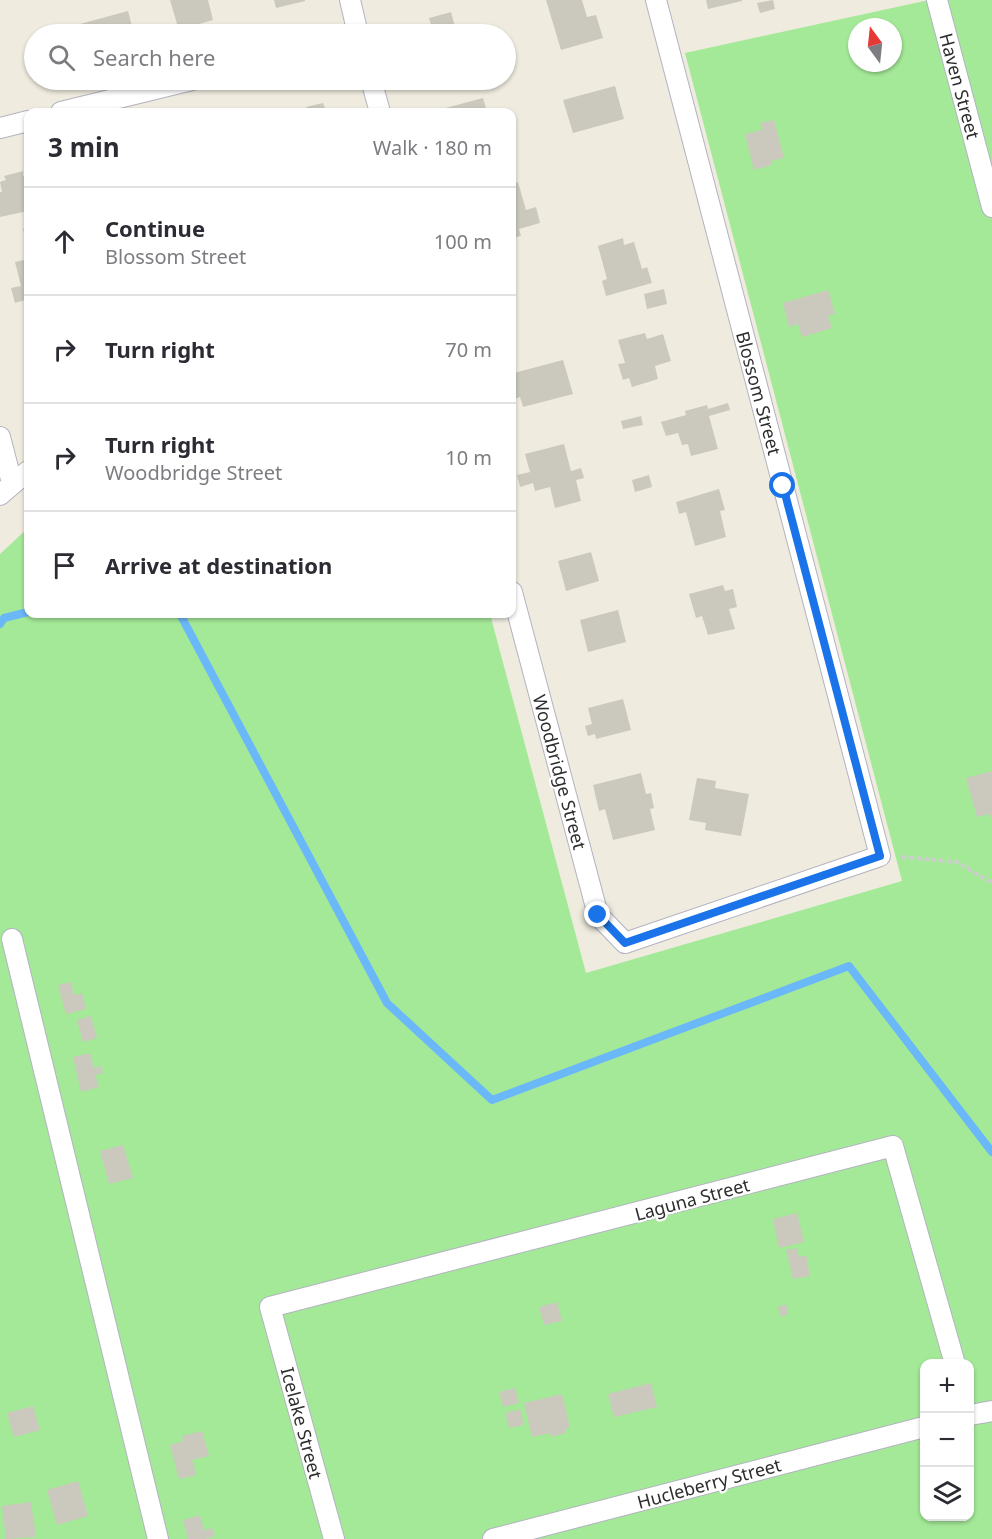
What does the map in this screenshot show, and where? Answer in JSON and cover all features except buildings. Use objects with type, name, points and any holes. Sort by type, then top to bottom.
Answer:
[{"type":"street","points":[[350,0],[356,24]]},
{"type":"street","name":"Blossom Street","points":[[656,0],[880,856]]},
{"type":"street","name":"Haven Street","points":[[937,0],[992,207]]},
{"type":"street","points":[[77,108],[151,90]]},
{"type":"street","points":[[374,90],[379,108]]},
{"type":"street","points":[[0,128],[24,122]]},
{"type":"street","points":[[0,437],[6,489]]},
{"type":"street","points":[[6,489],[24,474]]},
{"type":"street","name":"Woodbridge Street","points":[[516,607],[598,915],[625,943],[880,856]]},
{"type":"street","points":[[12,939],[158,1539]]},
{"type":"street","name":"Laguna Street","points":[[270,1307],[893,1146],[954,1359]]},
{"type":"street","name":"Icelake Street","points":[[270,1307],[334,1539]]},
{"type":"street","points":[[974,1414],[992,1411]]},
{"type":"street","name":"Hucleberry Street","points":[[493,1539],[920,1428]]},
{"type":"path","points":[[880,856],[957,862],[992,884]]},
{"type":"green space","points":[[929,0],[992,0],[992,1539],[0,1539],[0,554],[24,532],[24,618],[491,618],[586,973],[902,881],[685,53]]},
{"type":"waterway","points":[[0,624],[4,618],[24,613]]},
{"type":"waterway","points":[[182,618],[387,1003],[492,1100],[849,966],[992,1152]]},
{"type":"route","points":[[598,915],[625,943],[880,856],[783,486]]}]
